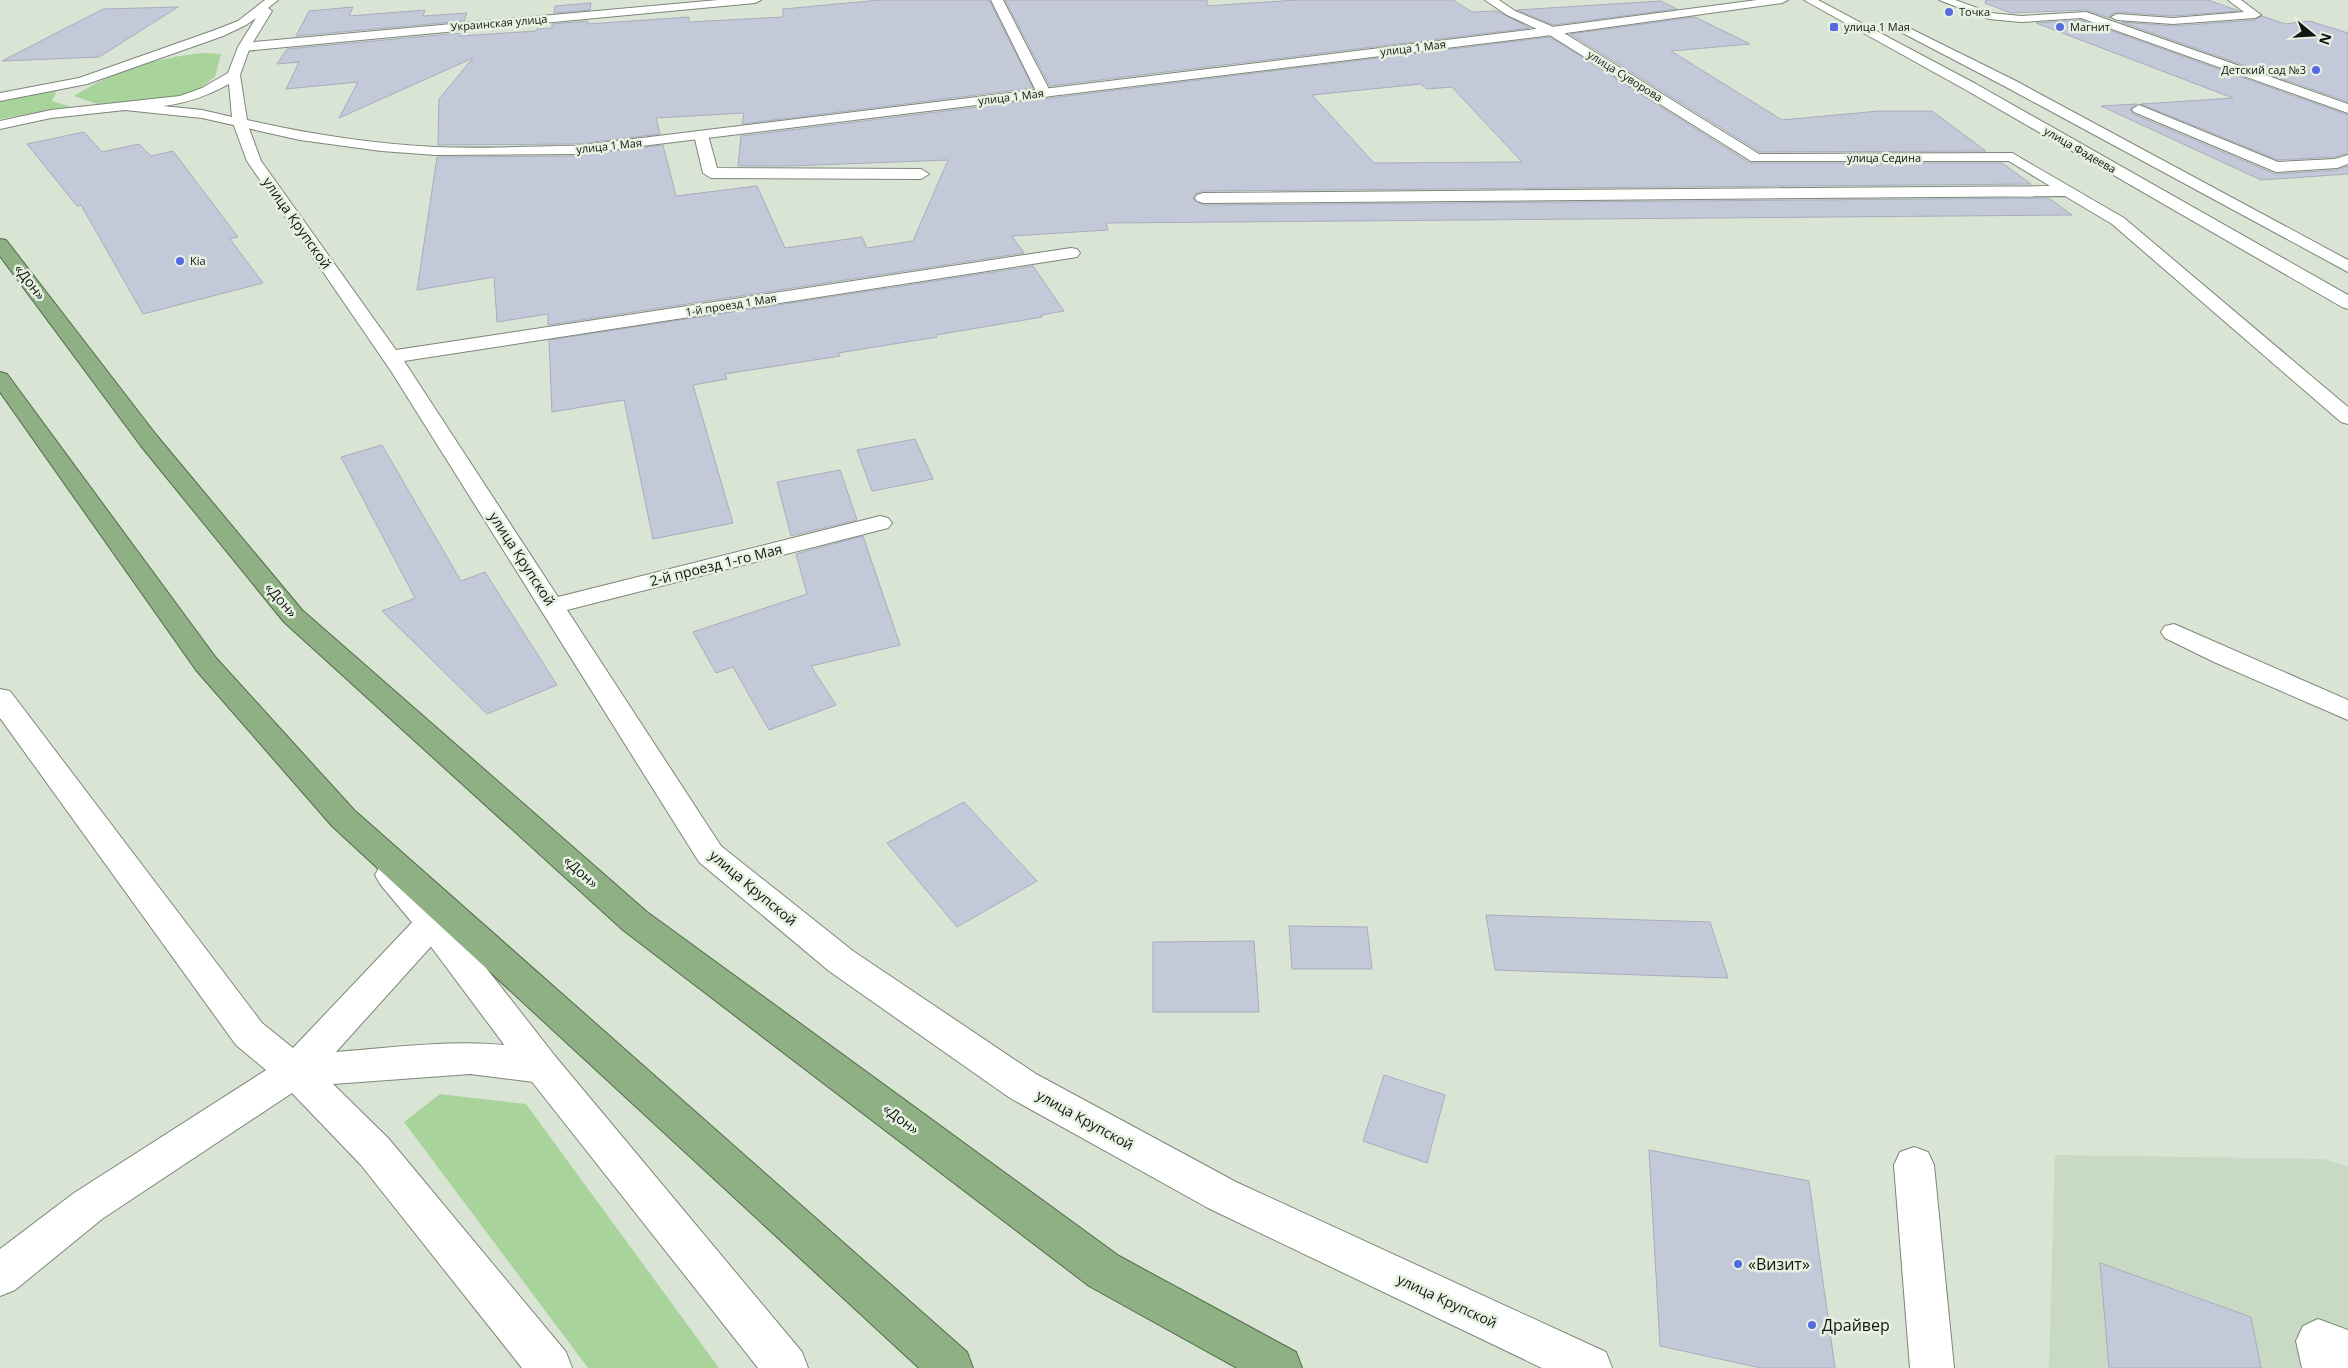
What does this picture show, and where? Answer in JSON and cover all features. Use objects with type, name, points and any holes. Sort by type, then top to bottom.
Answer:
[{"type":"highway","name":"«Дон»","points":[[0,244],[149,441],[293,616],[635,921],[1104,1270],[1280,1368]]},
{"type":"highway","points":[[0,378],[206,664],[343,818],[951,1368]]},
{"type":"street","name":"улица Крупской","points":[[272,0],[239,47],[234,75],[240,123],[254,162],[390,357],[710,854],[841,961],[1023,1086],[1222,1195],[1590,1368]]},
{"type":"street","points":[[0,97],[82,81],[242,23],[272,0]]},
{"type":"street","name":"Украинская улица","points":[[239,47],[642,5],[754,0]]},
{"type":"street","points":[[997,0],[1044,92]]},
{"type":"street","name":"улица Суворова","points":[[1491,0],[1511,13],[1552,31],[1756,158]]},
{"type":"street","name":"улица 1 Мая","points":[[128,107],[202,114],[300,136],[381,147],[436,151],[576,150],[1552,31],[1782,0]]},
{"type":"street","name":"улица Фадеева","points":[[1810,0],[1970,87],[2348,304]]},
{"type":"street","points":[[1945,0],[1989,16],[2021,19],[2082,14],[2173,21],[2255,15],[2234,0]]},
{"type":"street","points":[[2082,14],[2348,109]]},
{"type":"street","name":"улица Фадеева","points":[[1884,20],[2011,84],[2348,267]]},
{"type":"street","points":[[155,54],[214,47]]},
{"type":"street","points":[[0,125],[51,114],[182,100],[207,91],[234,75]]},
{"type":"street","points":[[82,81],[64,94],[72,102],[100,108]]},
{"type":"street","points":[[1970,87],[2002,90],[2010,88],[2011,84]]},
{"type":"street","points":[[2139,109],[2276,167],[2337,163],[2348,159]]},
{"type":"street","points":[[701,135],[711,173],[921,174]]},
{"type":"street","name":"улица Седина","points":[[1756,158],[2012,158],[2068,192]]},
{"type":"street","points":[[1204,198],[2068,192],[2118,221],[2348,418]]},
{"type":"street","name":"1-й проезд 1 Мая","points":[[390,357],[1071,253]]},
{"type":"street","name":"2-й проезд 1-го Мая","points":[[552,606],[880,523]]},
{"type":"street","points":[[2174,632],[2223,656],[2348,711]]},
{"type":"street","points":[[0,698],[249,1034],[295,1071],[375,1152],[550,1368]]},
{"type":"street","points":[[343,818],[432,923],[542,1067],[786,1368]]},
{"type":"street","points":[[0,1275],[88,1206],[295,1071],[432,923]]},
{"type":"street","points":[[295,1071],[470,1058],[542,1067]]},
{"type":"street","points":[[1914,1165],[1932,1368]]},
{"type":"street","points":[[2324,1368],[2318,1341],[2348,1352]]},
{"type":"shaded area","points":[[2055,1155],[2325,1159],[2348,1167],[2348,1368],[2049,1368]]},
{"type":"green space","points":[[204,53],[221,54],[215,77],[195,92],[149,102],[97,104],[74,96],[120,72],[170,58]]},
{"type":"green space","points":[[57,90],[52,101],[71,107],[0,119],[0,100]]},
{"type":"green space","points":[[440,1094],[526,1104],[719,1368],[588,1368],[404,1122]]},
{"type":"building","points":[[880,0],[989,0],[1033,88],[742,124],[744,113],[656,118],[660,134],[576,144],[438,145],[439,99],[473,58],[339,118],[358,82],[286,89],[299,62],[277,64],[287,49],[460,33],[459,36],[536,31],[537,29],[552,28],[552,24],[588,21],[588,24],[689,17],[689,22],[783,17],[783,9]]},
{"type":"building","points":[[1005,0],[1207,0],[1207,6],[1297,0],[1453,0],[1472,12],[1497,11],[1530,28],[1050,86]]},
{"type":"building","points":[[1986,0],[2208,0],[2239,11],[2173,16],[2117,12],[2110,15],[2110,18],[2086,10],[2011,13],[1985,3]]},
{"type":"building","points":[[1661,1],[1677,9],[1553,25],[1517,10]]},
{"type":"building","points":[[591,3],[590,10],[554,13],[555,6]]},
{"type":"building","points":[[178,7],[99,57],[2,61],[103,9]]},
{"type":"building","points":[[353,7],[349,16],[425,10],[423,16],[467,13],[464,21],[296,36],[309,11]]},
{"type":"building","points":[[2262,16],[2285,24],[2309,21],[2348,33],[2348,102],[2121,22],[2173,26],[2255,20]]},
{"type":"building","points":[[1695,17],[1750,44],[1671,51],[1782,120],[1879,111],[1932,111],[1986,151],[1760,152],[1570,34]]},
{"type":"building","points":[[2081,20],[2348,115],[2348,153],[2335,157],[2278,160],[2141,104],[2233,98],[2036,23]]},
{"type":"building","points":[[1550,37],[1750,163],[2002,163],[2031,184],[1203,191],[1195,194],[1193,199],[1203,205],[2049,198],[2072,215],[1106,223],[1108,230],[1012,236],[1024,253],[548,325],[548,314],[497,322],[494,277],[417,290],[437,157],[576,156],[663,145],[676,196],[757,186],[785,248],[862,237],[867,248],[913,241],[948,160],[738,166],[741,136]],"holes":[[[1421,84],[1426,89],[1452,87],[1522,162],[1374,163],[1312,95]]]},
{"type":"building","points":[[2137,104],[2130,109],[2133,114],[2275,174],[2337,170],[2348,166],[2348,174],[2261,180],[2101,106]]},
{"type":"building","name":"Kia","points":[[84,132],[102,152],[139,144],[151,156],[173,151],[238,237],[230,239],[263,283],[143,314],[81,205],[77,206],[27,144]]},
{"type":"building","points":[[1033,266],[1064,311],[1041,315],[1042,317],[936,335],[937,337],[838,353],[840,356],[725,374],[727,379],[693,385],[733,523],[653,539],[624,400],[552,412],[549,340]]},
{"type":"building","points":[[915,439],[933,479],[872,491],[857,450]]},
{"type":"building","points":[[382,445],[461,581],[485,572],[557,685],[487,714],[382,611],[415,598],[341,457]]},
{"type":"building","points":[[840,470],[857,520],[791,536],[777,482]]},
{"type":"building","points":[[863,536],[900,645],[811,666],[836,705],[769,730],[733,667],[716,673],[693,632],[807,594],[796,554]]},
{"type":"building","points":[[964,802],[1037,881],[957,927],[887,843]]},
{"type":"building","points":[[1486,915],[1710,922],[1728,978],[1495,970]]},
{"type":"building","points":[[1289,926],[1367,927],[1372,969],[1292,969]]},
{"type":"building","points":[[1254,941],[1259,1012],[1153,1012],[1153,942]]},
{"type":"building","points":[[1384,1075],[1445,1095],[1427,1163],[1363,1141]]},
{"type":"building","name":"«Визит»","points":[[1649,1150],[1809,1181],[1835,1368],[1761,1368],[1660,1346]]},
{"type":"building","points":[[2100,1263],[2251,1317],[2261,1368],[2109,1368]]},
{"type":"place","name":"Точка","points":[[1949,12]]},
{"type":"place","name":"улица 1 Мая","points":[[1834,27]]},
{"type":"place","name":"Магнит","points":[[2060,27]]},
{"type":"place","name":"Детский сад №3","points":[[2316,70]]},
{"type":"place","name":"Kia","points":[[180,261]]},
{"type":"place","name":"«Визит»","points":[[1738,1264]]},
{"type":"place","name":"Драйвер","points":[[1812,1325]]}]
